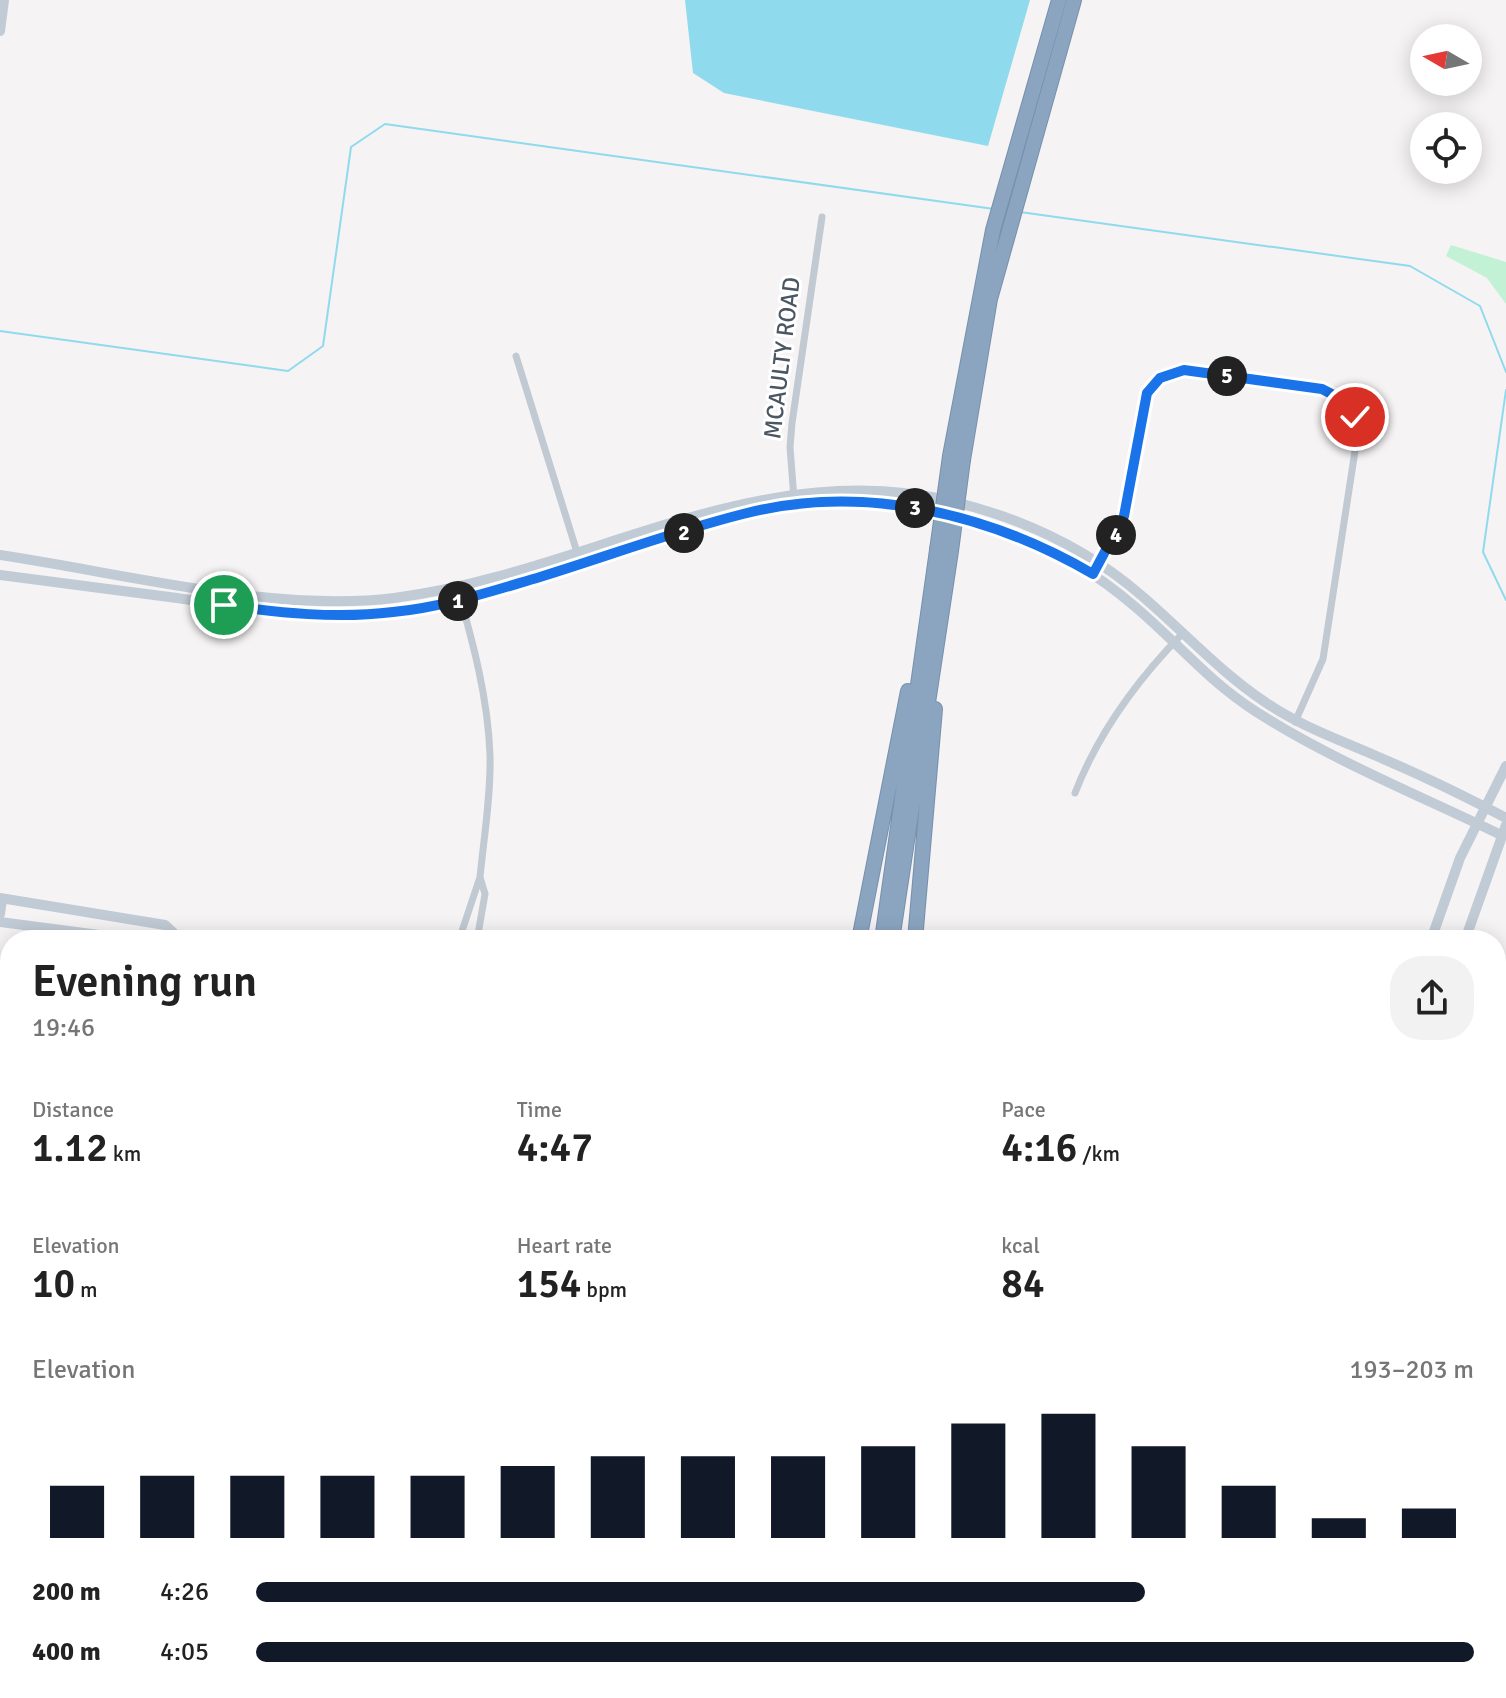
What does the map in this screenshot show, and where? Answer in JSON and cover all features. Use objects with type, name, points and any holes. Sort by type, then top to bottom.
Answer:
[{"type":"highway","points":[[860,930],[867,886],[944,550],[957,458],[975,378],[1000,230],[1059,0]]},
{"type":"highway","points":[[1010,192],[1074,0]]},
{"type":"highway","points":[[895,930],[939,572]]},
{"type":"highway","points":[[884,930],[939,572]]},
{"type":"highway","points":[[916,930],[944,624],[939,572]]},
{"type":"street","points":[[0,31],[4,0]]},
{"type":"street","name":"MCAULTY ROAD","points":[[794,499],[790,447],[822,217]]},
{"type":"street","points":[[516,356],[581,565]]},
{"type":"street","points":[[1093,574],[1124,516],[1146,400],[1153,385],[1169,373],[1184,370],[1331,392],[1352,409],[1357,426],[1323,659],[1290,731]]},
{"type":"street","points":[[0,555],[226,590],[329,602],[395,598],[457,587],[737,503],[878,490],[930,497],[992,512],[1035,528],[1100,564],[1246,689],[1296,721],[1506,818]]},
{"type":"street","points":[[929,510],[930,497]]},
{"type":"street","points":[[0,575],[329,616],[394,612],[461,600],[794,499],[929,510],[1005,531],[1052,550],[1093,574],[1214,682],[1290,731],[1358,768],[1475,822],[1504,830],[1469,930]]},
{"type":"street","points":[[672,522],[678,535]]},
{"type":"street","points":[[78,584],[81,568]]},
{"type":"street","points":[[457,587],[479,669],[489,735],[490,774],[480,877],[462,930]]},
{"type":"street","points":[[224,605],[226,590]]},
{"type":"street","points":[[329,602],[329,616]]},
{"type":"street","points":[[1075,793],[1111,720],[1183,633]]},
{"type":"street","points":[[1435,930],[1475,822],[1506,766]]},
{"type":"street","points":[[479,930],[485,894],[480,877]]},
{"type":"street","points":[[0,914],[1,899],[165,925],[169,930]]},
{"type":"street","points":[[0,922],[61,930]]},
{"type":"green space","points":[[1451,245],[1506,262],[1506,304],[1487,278],[1446,256]]},
{"type":"water","points":[[685,0],[1030,0],[988,146],[724,93],[693,73]]},
{"type":"waterway","points":[[0,331],[288,371],[323,346],[351,147],[385,124],[994,209]]},
{"type":"waterway","points":[[1020,212],[1410,266],[1480,306],[1506,372]]},
{"type":"waterway","points":[[1506,390],[1483,552],[1506,600]]},
{"type":"route","points":[[224,605],[329,616],[394,612],[461,600],[744,513],[795,505],[854,502],[929,510],[977,520],[1052,550],[1093,574],[1114,540],[1124,516],[1135,473],[1147,393],[1160,378],[1176,370],[1184,370],[1322,389],[1345,401],[1355,417]]}]
